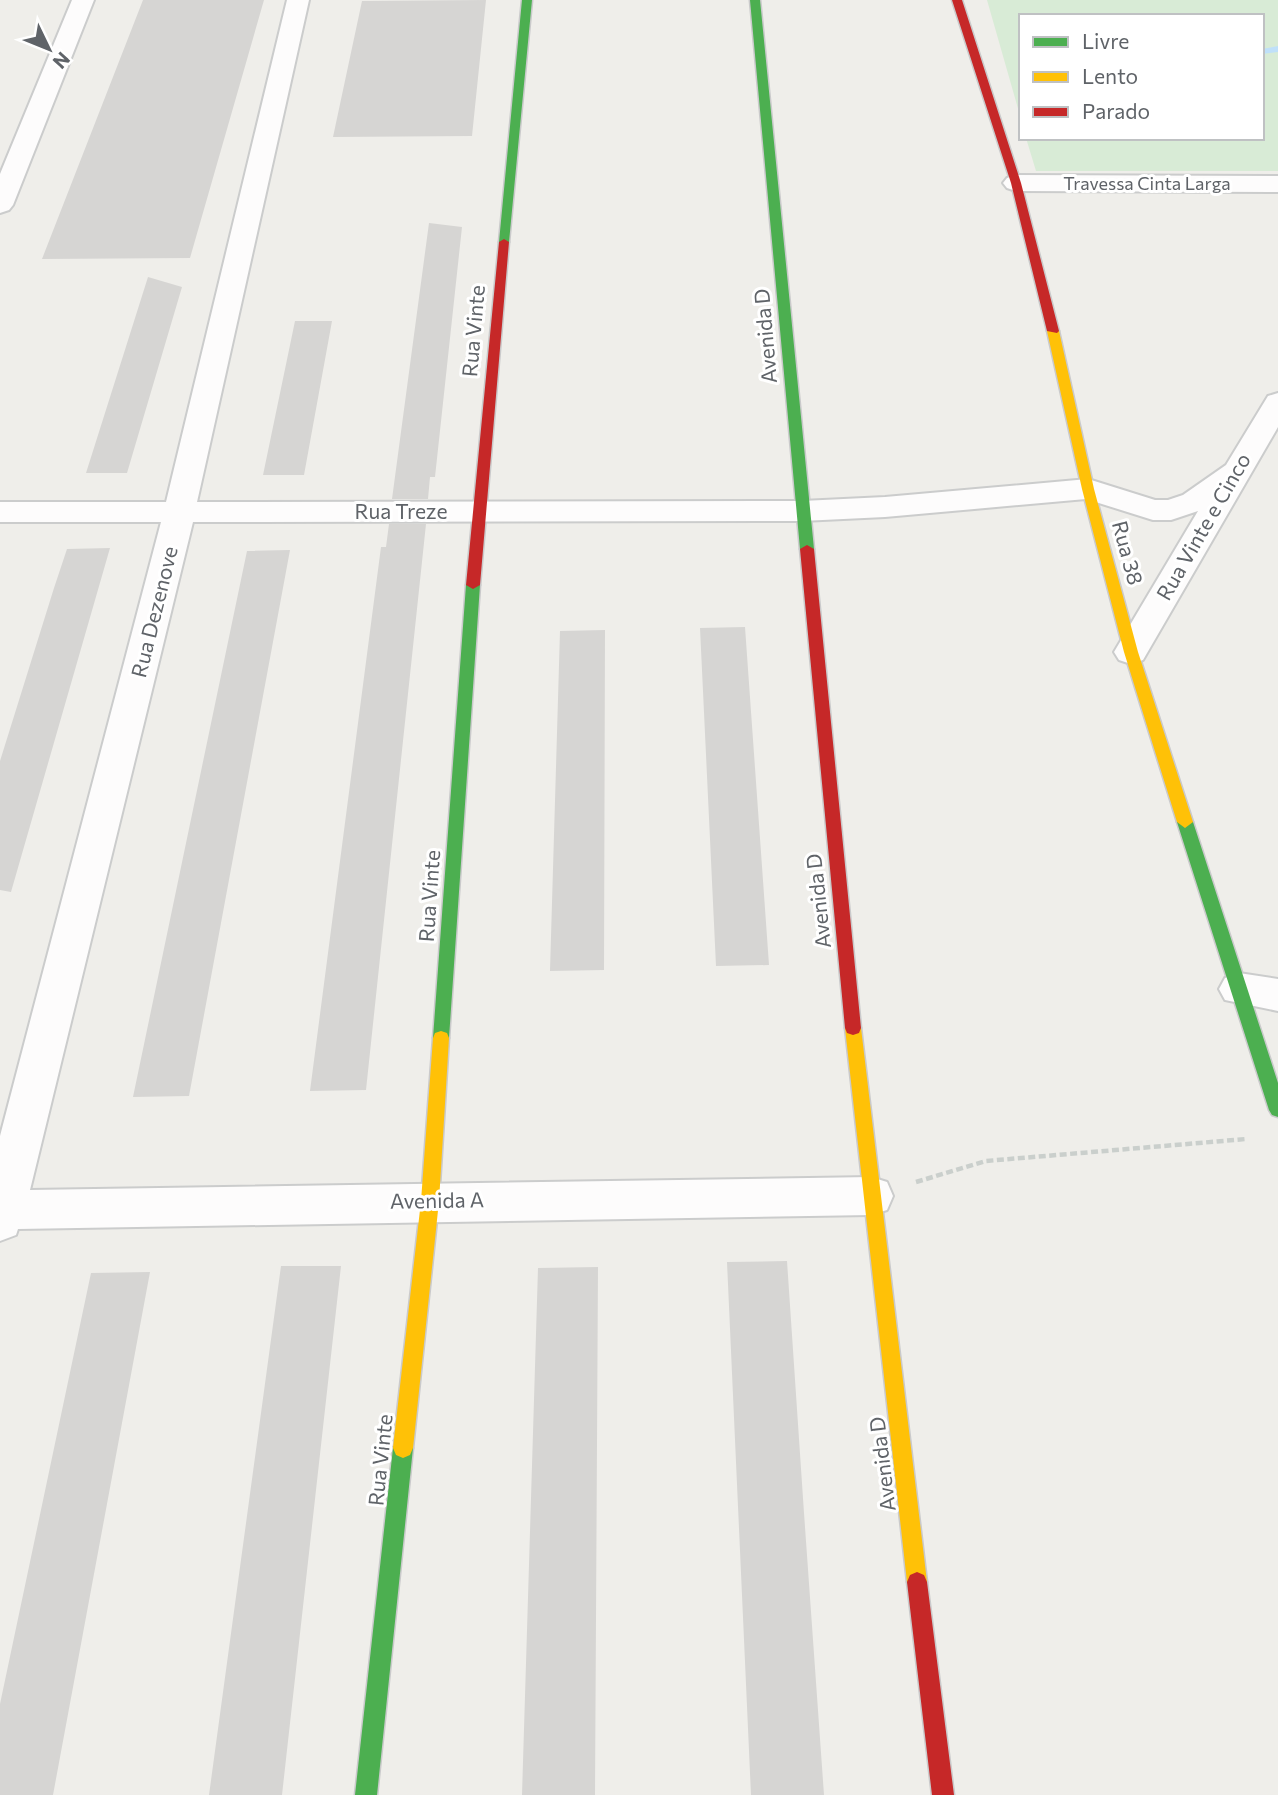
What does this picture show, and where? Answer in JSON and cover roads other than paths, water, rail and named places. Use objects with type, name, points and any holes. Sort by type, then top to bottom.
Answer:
[{"type":"street","points":[[0,205],[83,0]]},
{"type":"street","name":"Rua Dezenove","points":[[1,1215],[180,510],[299,0]]},
{"type":"street","name":"Rua Vinte","points":[[366,1795],[430,1201],[478,512],[527,0]]},
{"type":"street","name":"Avenida D","points":[[755,0],[802,511],[872,1196],[943,1795]]},
{"type":"street","name":"Rua 38","points":[[957,0],[1016,183],[1072,409],[1088,489],[1131,652],[1278,1106]]},
{"type":"street","name":"Travessa Cinta Larga","points":[[1016,183],[1278,184]]},
{"type":"street","name":"Rua Vinte e Cinco","points":[[1131,652],[1278,402]]},
{"type":"street","points":[[1088,489],[1153,510],[1171,510],[1194,502],[1236,472]]},
{"type":"street","name":"Rua Treze","points":[[0,512],[802,511],[885,507],[1088,489]]},
{"type":"street","points":[[1239,989],[1278,995]]},
{"type":"street","name":"Avenida A","points":[[1,1215],[430,1201],[872,1196]]},
{"type":"waterway","points":[[1264,52],[1278,49]]}]
